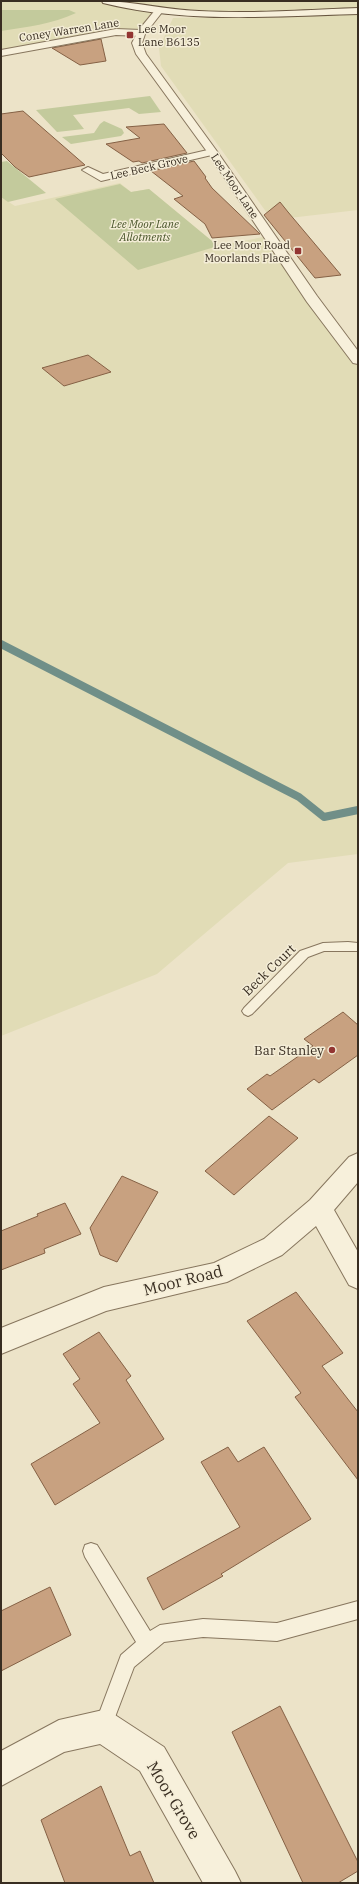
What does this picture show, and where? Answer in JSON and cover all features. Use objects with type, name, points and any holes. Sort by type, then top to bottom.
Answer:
[{"type":"street","points":[[106,1],[159,11],[237,14],[358,11]]},
{"type":"street","points":[[141,33],[159,11]]},
{"type":"street","name":"Coney Warren Lane","points":[[1,53],[116,32],[141,33]]},
{"type":"street","name":"Lee Moor Lane","points":[[141,33],[137,43],[141,54],[212,152],[312,299],[358,360]]},
{"type":"street","name":"Lee Beck Grove","points":[[88,170],[101,178],[212,152]]},
{"type":"street","name":"Moor Road","points":[[1,1340],[104,1299],[218,1274],[274,1247],[319,1208],[358,1164]]},
{"type":"street","points":[[319,1208],[358,1277]]},
{"type":"street","points":[[1,1769],[59,1737],[103,1727]]},
{"type":"street","name":"Moor Grove","points":[[103,1727],[152,1759],[223,1883]]},
{"type":"lane","name":"Beck Court","points":[[248,1011],[304,954],[323,947],[348,946],[358,948]]},
{"type":"lane","points":[[90,1551],[148,1645]]},
{"type":"lane","points":[[103,1727],[127,1661],[160,1634],[203,1628],[277,1632],[358,1610]]},
{"type":"green space","points":[[1,1],[358,1],[358,11],[292,13],[159,11],[141,33],[116,32],[1,53]]},
{"type":"green space","points":[[1,10],[69,10],[76,13],[49,22],[1,31]]},
{"type":"green space","points":[[358,14],[358,210],[272,220],[161,66],[159,48],[173,18]]},
{"type":"green space","points":[[150,96],[161,112],[139,114],[129,108],[73,115],[84,129],[57,132],[36,110]]},
{"type":"green space","points":[[104,121],[122,129],[124,133],[121,136],[71,144],[62,137],[94,133]]},
{"type":"green space","points":[[7,161],[46,193],[8,202],[1,197],[1,162]]},
{"type":"green space","points":[[120,183],[131,192],[149,189],[218,246],[268,236],[358,360],[358,854],[288,863],[157,974],[1,1036],[1,197],[15,206]]},
{"type":"green space","name":"Lee Moor Lane Allotments","points":[[120,184],[131,192],[149,189],[218,246],[138,270],[55,199]]},
{"type":"building","points":[[101,39],[106,61],[80,65],[52,48]]},
{"type":"building","points":[[23,111],[85,165],[29,177],[15,167],[1,153],[1,114]]},
{"type":"building","points":[[164,124],[187,153],[142,163],[139,161],[133,162],[106,144],[140,138],[126,127]]},
{"type":"building","points":[[194,161],[212,188],[260,234],[212,238],[205,224],[174,199],[183,196],[151,171]]},
{"type":"building","points":[[280,202],[341,275],[315,278],[264,215]]},
{"type":"building","points":[[88,355],[111,372],[64,386],[42,368]]},
{"type":"building","name":"Bar Stanley","points":[[343,1012],[358,1025],[358,1055],[319,1083],[314,1079],[272,1110],[247,1089],[267,1074],[270,1076],[313,1046],[304,1039]]},
{"type":"building","points":[[269,1116],[298,1138],[234,1195],[205,1171]]},
{"type":"building","points":[[122,1176],[158,1192],[117,1262],[100,1255],[90,1228]]},
{"type":"building","points":[[65,1203],[81,1234],[44,1249],[45,1253],[1,1270],[1,1231]]},
{"type":"building","points":[[296,1292],[343,1353],[322,1366],[358,1412],[358,1480],[295,1397],[301,1393],[247,1321]]},
{"type":"building","points":[[99,1332],[131,1376],[126,1380],[164,1439],[55,1505],[31,1464],[100,1423],[73,1384],[80,1379],[63,1354]]},
{"type":"building","points":[[228,1447],[238,1462],[264,1447],[311,1519],[221,1574],[223,1576],[163,1610],[147,1578],[240,1527],[201,1462]]},
{"type":"building","points":[[50,1587],[71,1635],[1,1671],[1,1611]]},
{"type":"building","points":[[280,1706],[358,1862],[358,1871],[338,1883],[303,1883],[232,1732]]},
{"type":"building","points":[[101,1786],[130,1856],[140,1851],[154,1883],[65,1883],[41,1820]]},
{"type":"waterway","points":[[1,644],[299,797],[324,817],[358,810]]},
{"type":"place","name":"Lee Moor Lane B6135","points":[[130,35]]},
{"type":"place","name":"Lee Moor Road Moorlands Place","points":[[298,251]]},
{"type":"place","name":"Bar Stanley","points":[[332,1050]]}]
